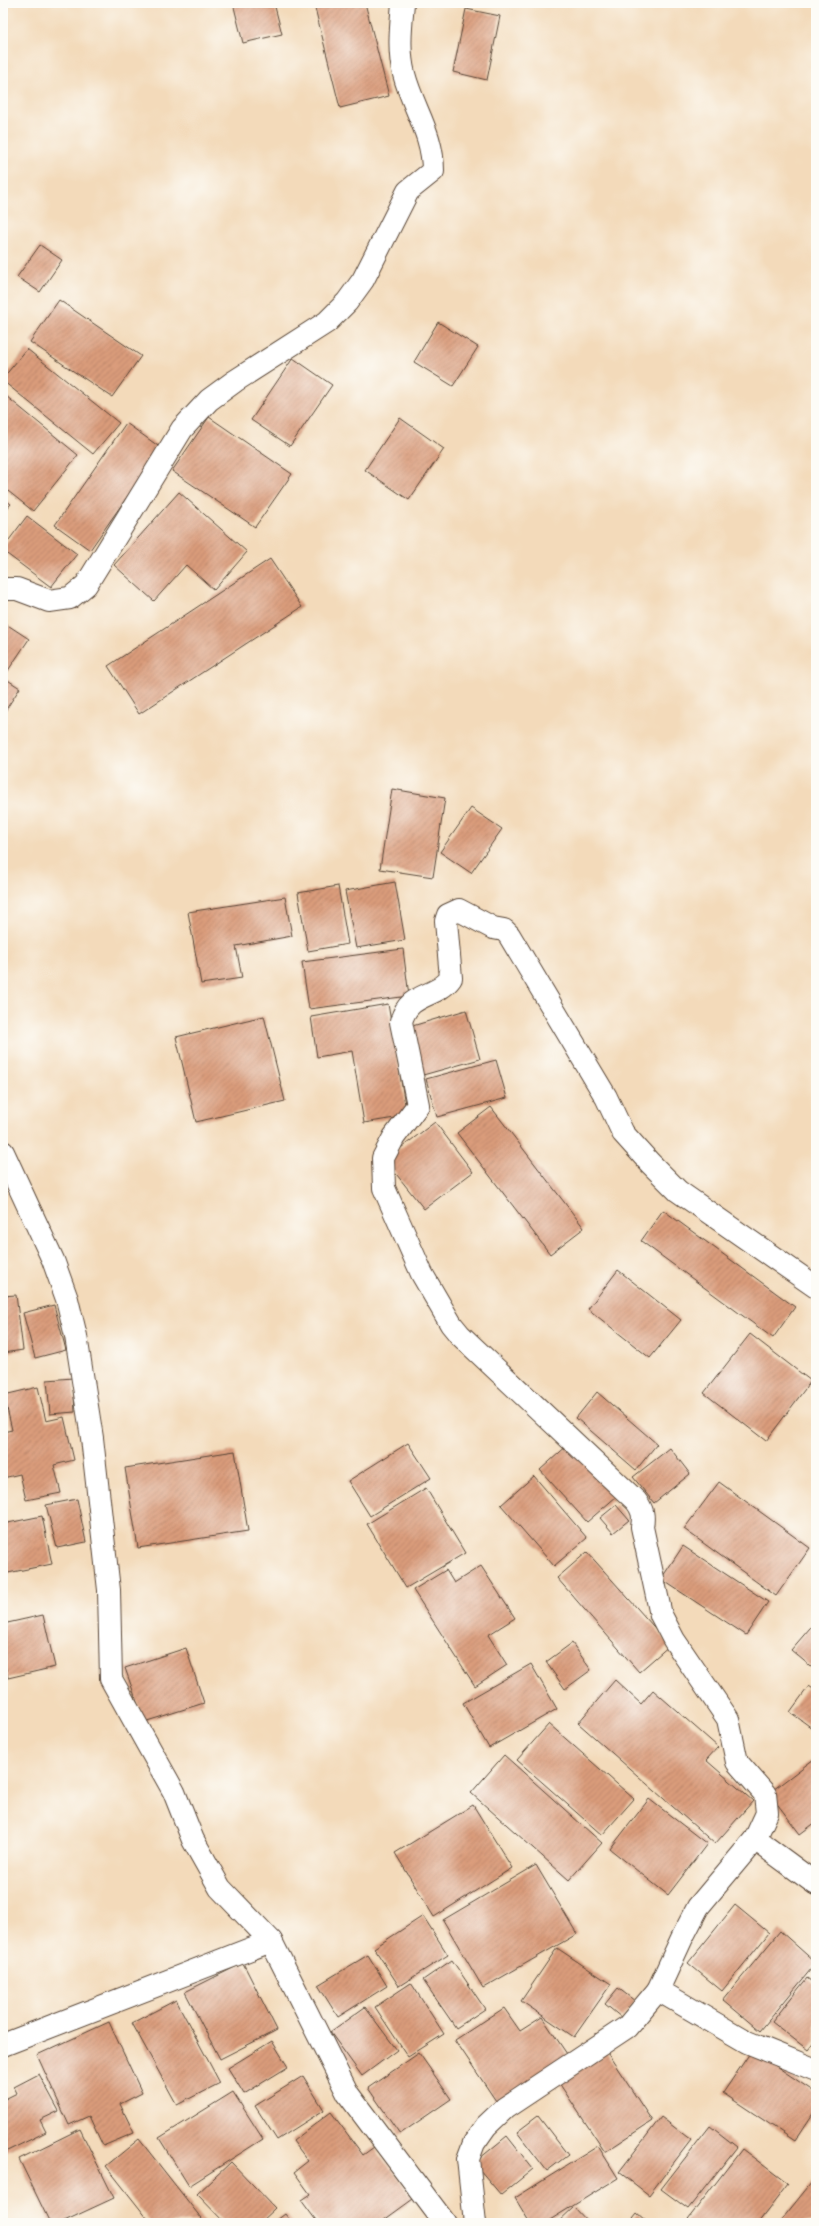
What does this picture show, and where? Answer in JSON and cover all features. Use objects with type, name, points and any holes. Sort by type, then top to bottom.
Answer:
[{"type":"street","points":[[3,589],[17,589],[49,601],[70,598],[86,585],[182,429],[209,400],[235,380],[327,322],[348,302],[363,280],[408,191],[433,171],[433,154],[429,136],[404,73],[400,31],[403,3]]},
{"type":"street","points":[[475,2223],[468,2159],[474,2143],[486,2126],[505,2108],[627,2027],[658,1990],[698,1907],[755,1839],[767,1813],[765,1794],[737,1762],[728,1719],[674,1640],[661,1615],[642,1527],[644,1516],[642,1508],[456,1329],[422,1274],[384,1188],[383,1158],[394,1137],[418,1105],[401,1022],[404,1010],[410,1003],[444,986],[451,978],[446,921],[448,914],[459,910],[492,928],[504,930],[510,935],[606,1098],[623,1133],[650,1164],[678,1191],[816,1287]]},
{"type":"street","points":[[3,1152],[53,1260],[67,1299],[76,1336],[92,1438],[109,1590],[111,1679],[174,1792],[193,1840],[220,1888],[271,1941],[348,2094],[445,2223]]},
{"type":"street","points":[[755,1839],[816,1884]]},
{"type":"street","points":[[3,2045],[271,1941]]},
{"type":"street","points":[[658,1990],[747,2042],[816,2070]]},
{"type":"building","points":[[233,3],[274,3],[282,34],[243,43]]},
{"type":"building","points":[[365,3],[389,96],[340,108],[314,4]]},
{"type":"building","points":[[466,9],[500,16],[487,80],[453,72]]},
{"type":"building","points":[[40,245],[62,260],[40,292],[17,277]]},
{"type":"building","points":[[59,300],[141,356],[112,397],[30,342]]},
{"type":"building","points":[[438,322],[478,347],[453,386],[414,362]]},
{"type":"building","points":[[27,349],[119,423],[93,454],[3,381],[3,378]]},
{"type":"building","points":[[293,358],[332,385],[290,446],[251,420]]},
{"type":"building","points":[[6,396],[78,455],[33,511],[3,487],[3,400]]},
{"type":"building","points":[[209,417],[292,474],[255,527],[172,471]]},
{"type":"building","points":[[400,418],[444,449],[409,500],[365,470]]},
{"type":"building","points":[[126,423],[161,448],[90,550],[55,525]]},
{"type":"building","points":[[179,492],[247,552],[214,590],[186,565],[154,601],[114,565]]},
{"type":"building","points":[[3,498],[11,504],[3,513]]},
{"type":"building","points":[[27,516],[77,554],[51,587],[3,551],[3,548]]},
{"type":"building","points":[[270,559],[302,607],[139,714],[108,666]]},
{"type":"building","points":[[3,622],[29,639],[7,672],[3,669]]},
{"type":"building","points":[[3,677],[20,688],[3,714]]},
{"type":"building","points":[[392,789],[445,798],[433,877],[380,869]]},
{"type":"building","points":[[471,808],[502,829],[471,873],[440,852]]},
{"type":"building","points":[[395,882],[405,940],[356,948],[345,891]]},
{"type":"building","points":[[338,886],[348,944],[308,951],[298,893]]},
{"type":"building","points":[[285,897],[292,936],[236,946],[242,978],[201,984],[188,912]]},
{"type":"building","points":[[403,949],[409,996],[309,1009],[302,962]]},
{"type":"building","points":[[388,1004],[407,1116],[364,1123],[352,1051],[317,1057],[311,1017]]},
{"type":"building","points":[[466,1010],[480,1059],[423,1075],[409,1027]]},
{"type":"building","points":[[264,1016],[285,1101],[196,1122],[176,1037]]},
{"type":"building","points":[[496,1060],[507,1098],[437,1117],[426,1079]]},
{"type":"building","points":[[491,1107],[584,1228],[550,1254],[457,1133]]},
{"type":"building","points":[[435,1122],[473,1172],[424,1209],[385,1160]]},
{"type":"building","points":[[663,1210],[795,1307],[773,1338],[641,1241]]},
{"type":"building","points":[[618,1270],[681,1320],[650,1358],[588,1309]]},
{"type":"building","points":[[16,1295],[23,1350],[3,1353],[3,1296]]},
{"type":"building","points":[[54,1305],[66,1350],[35,1358],[23,1313]]},
{"type":"building","points":[[750,1334],[811,1381],[766,1441],[704,1393]]},
{"type":"building","points":[[73,1378],[75,1412],[50,1414],[47,1380]]},
{"type":"building","points":[[38,1387],[46,1421],[64,1417],[74,1460],[54,1465],[61,1493],[26,1500],[20,1474],[3,1478],[3,1432],[12,1430],[4,1395]]},
{"type":"building","points":[[597,1392],[657,1444],[636,1470],[576,1418]]},
{"type":"building","points":[[408,1443],[431,1478],[370,1516],[348,1481]]},
{"type":"building","points":[[569,1444],[617,1496],[587,1522],[540,1470]]},
{"type":"building","points":[[670,1448],[690,1474],[654,1503],[633,1477]]},
{"type":"building","points":[[235,1451],[248,1531],[138,1548],[125,1468]]},
{"type":"building","points":[[534,1476],[587,1538],[554,1566],[501,1505]]},
{"type":"building","points":[[719,1482],[810,1548],[776,1596],[684,1529]]},
{"type":"building","points":[[426,1488],[465,1553],[406,1588],[367,1524]]},
{"type":"building","points":[[77,1499],[86,1542],[57,1548],[46,1505]]},
{"type":"building","points":[[616,1505],[629,1520],[613,1533],[600,1518]]},
{"type":"building","points":[[42,1516],[52,1564],[3,1574],[3,1524]]},
{"type":"building","points":[[683,1546],[768,1602],[746,1635],[661,1579]]},
{"type":"building","points":[[587,1552],[670,1645],[639,1672],[557,1578]]},
{"type":"building","points":[[481,1566],[515,1618],[488,1635],[507,1665],[475,1686],[413,1590],[446,1570],[454,1583]]},
{"type":"building","points":[[43,1615],[55,1667],[8,1678],[3,1657],[3,1624]]},
{"type":"building","points":[[816,1621],[816,1671],[791,1650]]},
{"type":"building","points":[[572,1643],[591,1670],[565,1689],[546,1662]]},
{"type":"building","points":[[186,1648],[204,1703],[144,1722],[125,1668]]},
{"type":"building","points":[[531,1664],[557,1709],[489,1748],[463,1703]]},
{"type":"building","points":[[615,1680],[641,1704],[653,1690],[718,1747],[706,1760],[753,1801],[715,1844],[578,1723]]},
{"type":"building","points":[[809,1686],[816,1691],[816,1731],[790,1712]]},
{"type":"building","points":[[549,1724],[634,1799],[602,1835],[517,1760]]},
{"type":"building","points":[[504,1755],[602,1843],[569,1880],[471,1793]]},
{"type":"building","points":[[814,1759],[816,1762],[816,1822],[800,1834],[769,1793]]},
{"type":"building","points":[[649,1799],[707,1844],[668,1895],[610,1849]]},
{"type":"building","points":[[473,1805],[512,1868],[434,1917],[395,1853]]},
{"type":"building","points":[[536,1865],[577,1934],[483,1988],[443,1920]]},
{"type":"building","points":[[735,1905],[769,1933],[722,1991],[688,1963]]},
{"type":"building","points":[[423,1916],[448,1955],[399,1986],[374,1948]]},
{"type":"building","points":[[780,1931],[816,1963],[760,2031],[723,2000]]},
{"type":"building","points":[[557,1948],[611,1984],[574,2037],[521,2001]]},
{"type":"building","points":[[368,1955],[387,1986],[338,2017],[318,1985]]},
{"type":"building","points":[[452,1960],[485,2009],[456,2028],[423,1980]]},
{"type":"building","points":[[243,1963],[277,2030],[220,2059],[185,1992]]},
{"type":"building","points":[[807,1978],[816,1985],[816,2040],[808,2050],[772,2022]]},
{"type":"building","points":[[411,1983],[444,2034],[408,2057],[375,2007]]},
{"type":"building","points":[[618,1988],[635,2001],[622,2018],[605,2004]]},
{"type":"building","points":[[176,2000],[220,2083],[177,2105],[132,2023]]},
{"type":"building","points":[[365,2007],[397,2050],[362,2076],[330,2032]]},
{"type":"building","points":[[504,2008],[520,2031],[542,2017],[569,2057],[498,2104],[455,2040]]},
{"type":"building","points":[[109,2022],[142,2093],[120,2104],[134,2133],[103,2146],[89,2116],[69,2125],[37,2055]]},
{"type":"building","points":[[272,2041],[288,2067],[244,2094],[228,2068]]},
{"type":"building","points":[[752,2050],[816,2093],[816,2109],[795,2141],[723,2093]]},
{"type":"building","points":[[606,2051],[652,2121],[605,2152],[559,2083]]},
{"type":"building","points":[[419,2053],[451,2099],[400,2134],[368,2088]]},
{"type":"building","points":[[39,2074],[59,2111],[40,2120],[46,2132],[3,2153],[3,2100],[17,2093],[14,2087]]},
{"type":"building","points":[[303,2076],[324,2110],[277,2140],[255,2106]]},
{"type":"building","points":[[233,2092],[263,2139],[189,2186],[159,2138]]},
{"type":"building","points":[[331,2112],[363,2155],[374,2147],[413,2199],[380,2223],[318,2223],[301,2200],[310,2194],[294,2172],[308,2161],[293,2141]]},
{"type":"building","points":[[538,2116],[568,2155],[547,2171],[517,2132]]},
{"type":"building","points":[[661,2117],[691,2140],[649,2195],[619,2172]]},
{"type":"building","points":[[710,2126],[737,2147],[688,2209],[661,2189]]},
{"type":"building","points":[[80,2129],[114,2198],[60,2223],[50,2223],[19,2159]]},
{"type":"building","points":[[507,2136],[533,2169],[501,2195],[474,2163]]},
{"type":"building","points":[[139,2139],[205,2223],[151,2223],[106,2166]]},
{"type":"building","points":[[598,2146],[618,2178],[545,2223],[530,2223],[515,2198]]},
{"type":"building","points":[[742,2149],[788,2184],[758,2223],[685,2223]]},
{"type":"building","points":[[231,2162],[275,2208],[259,2223],[225,2223],[197,2194]]},
{"type":"building","points":[[816,2177],[816,2223],[779,2223]]},
{"type":"building","points":[[574,2207],[589,2223],[557,2223]]},
{"type":"building","points":[[637,2213],[648,2223],[629,2223]]},
{"type":"building","points":[[285,2214],[292,2223],[273,2223]]}]
